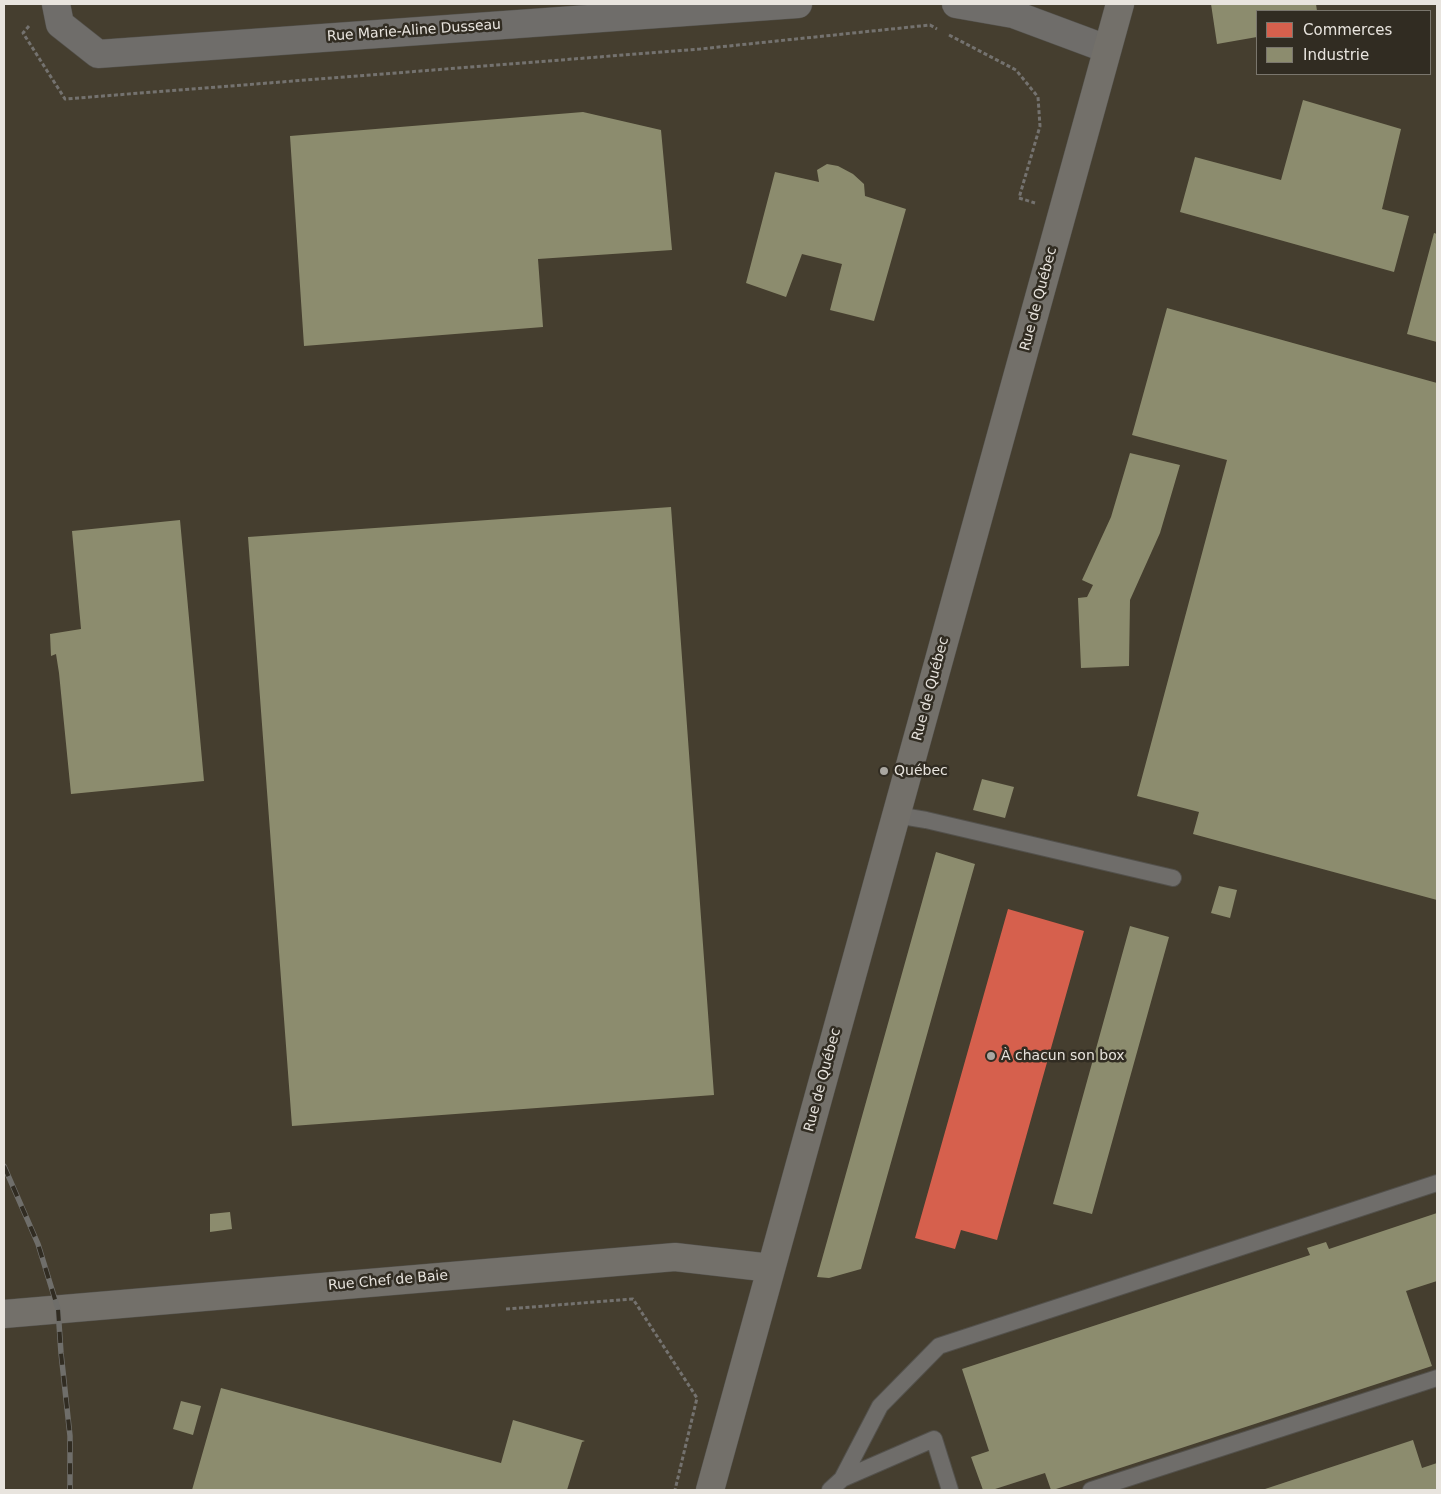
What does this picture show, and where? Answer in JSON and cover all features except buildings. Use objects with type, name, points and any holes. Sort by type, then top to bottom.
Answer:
[{"type":"street","name":"Rue Marie-Aline Dusseau","points":[[56,4],[60,24],[98,54],[798,4]]},
{"type":"street","points":[[956,4],[1013,14],[1108,49]]},
{"type":"street","name":"Rue de Québec","points":[[710,1490],[1120,4]]},
{"type":"street","name":"Rue Chef de Baie","points":[[4,1314],[676,1257],[772,1268]]},
{"type":"lane","points":[[896,815],[926,820],[1173,878]]},
{"type":"lane","points":[[836,1485],[880,1406],[939,1346],[1437,1183]]},
{"type":"lane","points":[[1091,1490],[1437,1378]]},
{"type":"lane","points":[[836,1485],[934,1439],[950,1490]]},
{"type":"path","points":[[29,26],[23,33],[65,99],[700,49],[930,25],[938,29]]},
{"type":"path","points":[[947,34],[1016,70],[1038,97],[1040,126],[1019,198],[1063,212]]},
{"type":"path","points":[[506,1310],[632,1299],[697,1398],[675,1490]]},
{"type":"shaded area","points":[[4,4],[1437,4],[1437,1490],[4,1490]]},
{"type":"railway","points":[[4,1166],[38,1244],[58,1309],[70,1436],[70,1490]]},
{"type":"place","name":"Québec","points":[[884,771]]},
{"type":"place","name":"À chacun son box","points":[[991,1056]]}]
